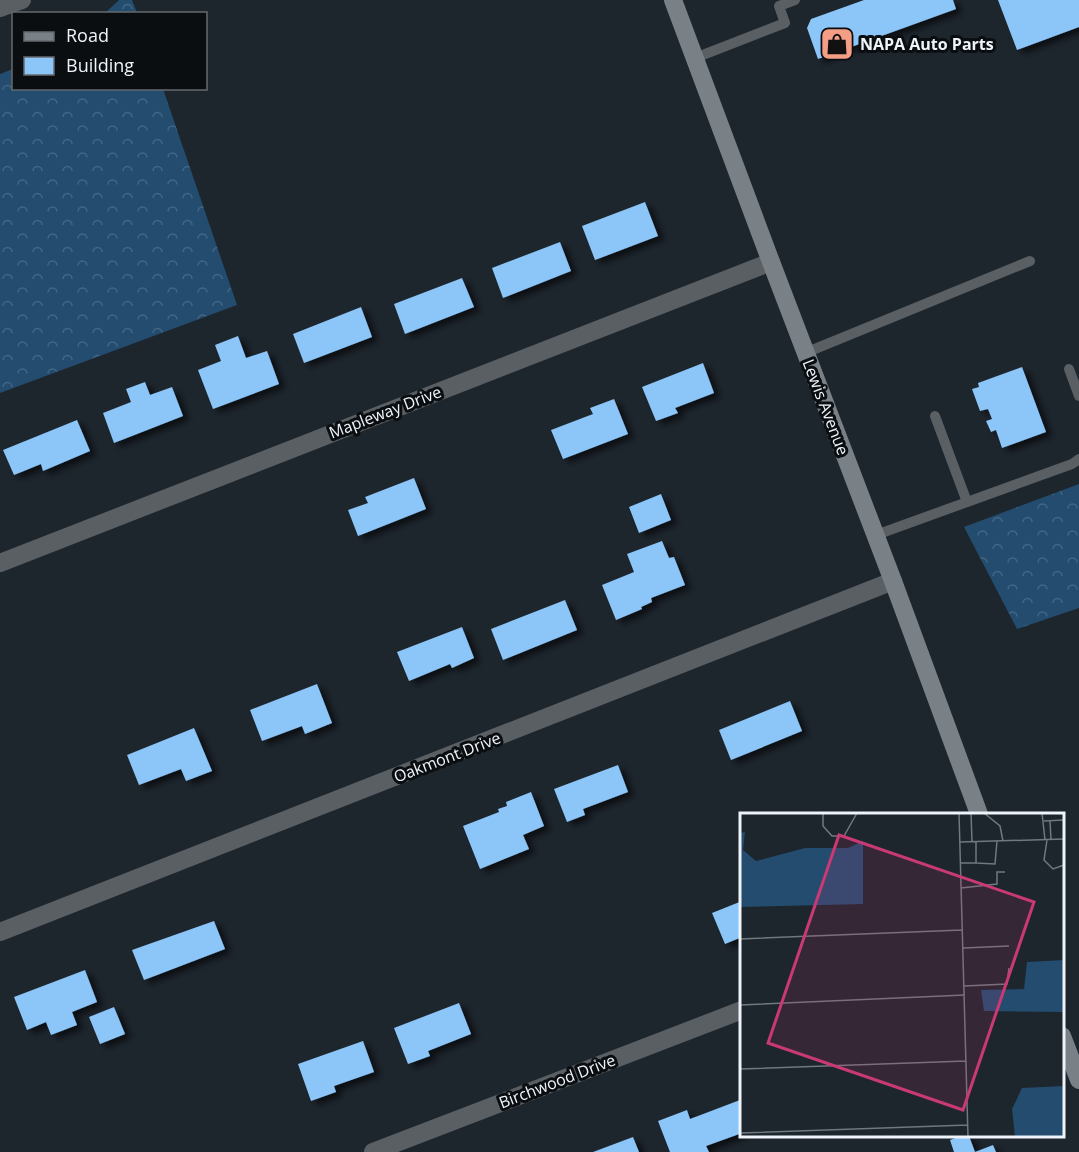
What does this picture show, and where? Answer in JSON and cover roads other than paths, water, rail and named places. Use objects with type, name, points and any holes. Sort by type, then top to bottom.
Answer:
[{"type":"main road","name":"Lewis Avenue","points":[[673,0],[979,813]]},
{"type":"main road","points":[[1064,1041],[1079,1080]]},
{"type":"street","points":[[0,8],[22,0]]},
{"type":"street","name":"Mapleway Drive","points":[[0,563],[771,262]]},
{"type":"street","name":"Oakmont Drive","points":[[0,932],[893,581]]},
{"type":"street","name":"Birchwood Drive","points":[[373,1152],[740,1010]]},
{"type":"lane","points":[[695,58],[785,23],[778,6],[795,0]]},
{"type":"lane","points":[[805,353],[1030,261]]},
{"type":"lane","points":[[1069,369],[1079,396]]},
{"type":"lane","points":[[935,416],[967,502]]},
{"type":"lane","points":[[876,536],[1072,464],[1079,459]]},
{"type":"place","name":"NAPA Auto Parts","points":[[837,44]]}]
